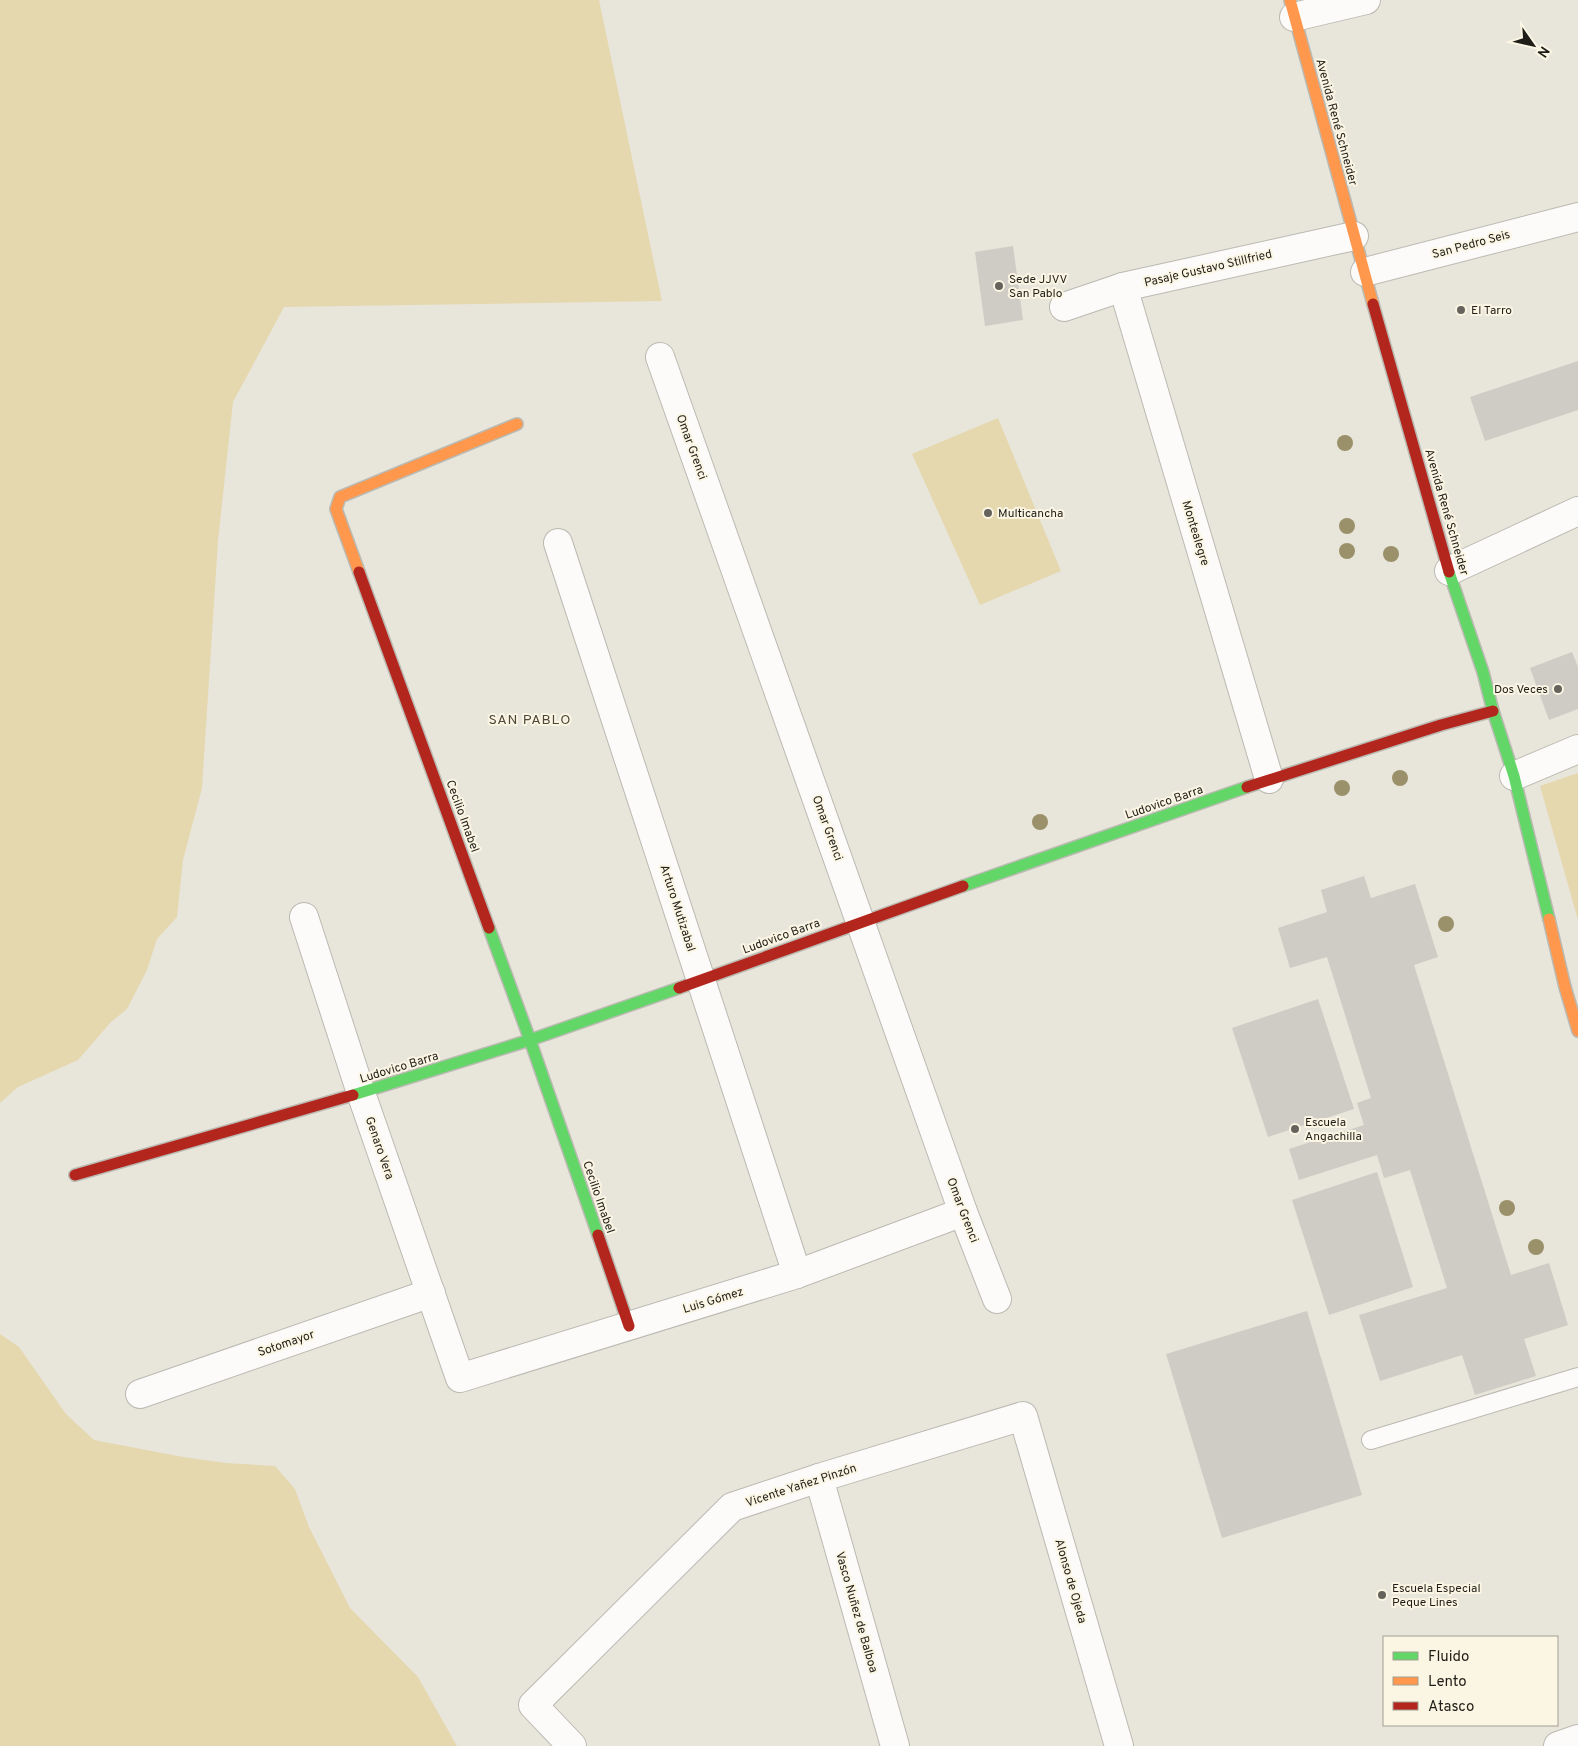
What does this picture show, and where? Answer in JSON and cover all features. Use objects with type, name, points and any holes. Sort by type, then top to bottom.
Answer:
[{"type":"street","points":[[1292,9],[1366,0]]},
{"type":"street","name":"Avenida René Schneider","points":[[1292,9],[1449,571],[1483,672],[1493,711],[1514,776],[1572,984],[1578,1031]]},
{"type":"street","name":"San Pedro Seis","points":[[1364,272],[1578,216]]},
{"type":"street","name":"Pasaje Gustavo Stillfried","points":[[1064,307],[1123,288],[1354,236]]},
{"type":"street","name":"Montealegre","points":[[1123,288],[1269,779]]},
{"type":"street","name":"Omar Grenci","points":[[660,357],[963,1212],[998,1299]]},
{"type":"street","name":"Cecilio Imabel","points":[[517,424],[340,497],[336,509],[530,1040],[629,1326]]},
{"type":"street","points":[[1449,571],[1578,511]]},
{"type":"street","name":"Arturo Mutizabal","points":[[558,543],[797,1274]]},
{"type":"street","name":"Ludovico Barra","points":[[75,1175],[361,1093],[530,1040],[1269,779],[1493,711]]},
{"type":"street","points":[[1514,776],[1578,749]]},
{"type":"street","name":"Genaro Vera","points":[[304,917],[361,1093],[460,1378]]},
{"type":"street","name":"Luis Gómez","points":[[460,1378],[797,1274],[963,1212]]},
{"type":"street","name":"Sotomayor","points":[[140,1394],[431,1293]]},
{"type":"street","name":"Vicente Yañez Pinzón","points":[[572,1746],[534,1705],[732,1507],[819,1478],[1023,1416]]},
{"type":"street","name":"Alonso de Ojeda","points":[[1023,1416],[1119,1746]]},
{"type":"street","name":"Vasco Nuñez de Balboa","points":[[819,1478],[895,1746]]},
{"type":"street","points":[[1558,1746],[1578,1739]]},
{"type":"lane","points":[[1371,1440],[1578,1377]]},
{"type":"shaded area","points":[[0,0],[599,0],[662,301],[284,307],[233,402],[218,541],[202,788],[183,860],[177,917],[157,939],[147,970],[127,1009],[111,1022],[78,1060],[18,1087],[0,1103]]},
{"type":"shaded area","name":"Multicancha","points":[[998,418],[1061,571],[980,605],[912,454]]},
{"type":"shaded area","points":[[1578,773],[1578,920],[1540,786]]},
{"type":"shaded area","points":[[0,1334],[19,1347],[66,1414],[94,1440],[183,1457],[226,1463],[275,1466],[295,1489],[309,1527],[350,1608],[418,1677],[457,1746],[0,1746]]},
{"type":"building","name":"Sede JJVV San Pablo","points":[[1013,246],[1023,320],[985,326],[975,252]]},
{"type":"building","points":[[1578,361],[1578,410],[1485,441],[1470,397]]},
{"type":"building","name":"Dos Veces","points":[[1572,652],[1578,667],[1578,709],[1549,720],[1530,668]]},
{"type":"building","points":[[1364,876],[1371,898],[1415,884],[1438,957],[1414,965],[1511,1275],[1549,1263],[1568,1325],[1524,1339],[1536,1376],[1475,1395],[1462,1355],[1380,1381],[1359,1315],[1447,1288],[1410,1170],[1384,1178],[1377,1155],[1299,1180],[1289,1149],[1364,1125],[1357,1103],[1371,1098],[1327,957],[1290,968],[1278,928],[1327,912],[1321,890]]},
{"type":"building","points":[[1318,999],[1354,1109],[1268,1137],[1232,1028]]},
{"type":"building","points":[[1377,1172],[1413,1287],[1329,1315],[1292,1200]]},
{"type":"building","points":[[1307,1311],[1362,1495],[1222,1538],[1166,1354]]},
{"type":"traffic: fast","points":[[1449,572],[1483,672],[1493,711],[1514,776],[1549,919]]},
{"type":"traffic: fast","points":[[963,886],[1247,787]]},
{"type":"traffic: fast","points":[[489,928],[598,1235]]},
{"type":"traffic: fast","points":[[353,1095],[530,1040],[679,988]]},
{"type":"traffic: slow","points":[[1290,0],[1373,304]]},
{"type":"traffic: slow","points":[[359,572],[336,509],[340,497],[517,424]]},
{"type":"traffic: slow","points":[[1549,919],[1565,987],[1578,1031]]},
{"type":"traffic: jam","points":[[1373,304],[1449,572]]},
{"type":"traffic: jam","points":[[359,572],[489,928]]},
{"type":"traffic: jam","points":[[1247,787],[1441,725],[1493,711]]},
{"type":"traffic: jam","points":[[679,988],[963,886]]},
{"type":"traffic: jam","points":[[75,1175],[353,1095]]},
{"type":"traffic: jam","points":[[598,1235],[629,1326]]},
{"type":"place","name":"Sede JJVV San Pablo","points":[[999,286]]},
{"type":"place","name":"El Tarro","points":[[1461,310]]},
{"type":"place","name":"Multicancha","points":[[988,513]]},
{"type":"place","name":"Dos Veces","points":[[1558,689]]},
{"type":"place","name":"Escuela Angachilla","points":[[1295,1129]]},
{"type":"place","name":"Escuela Especial Peque Lines","points":[[1382,1595]]},
{"type":"district","name":"SAN PABLO","points":[[530,719]]}]
